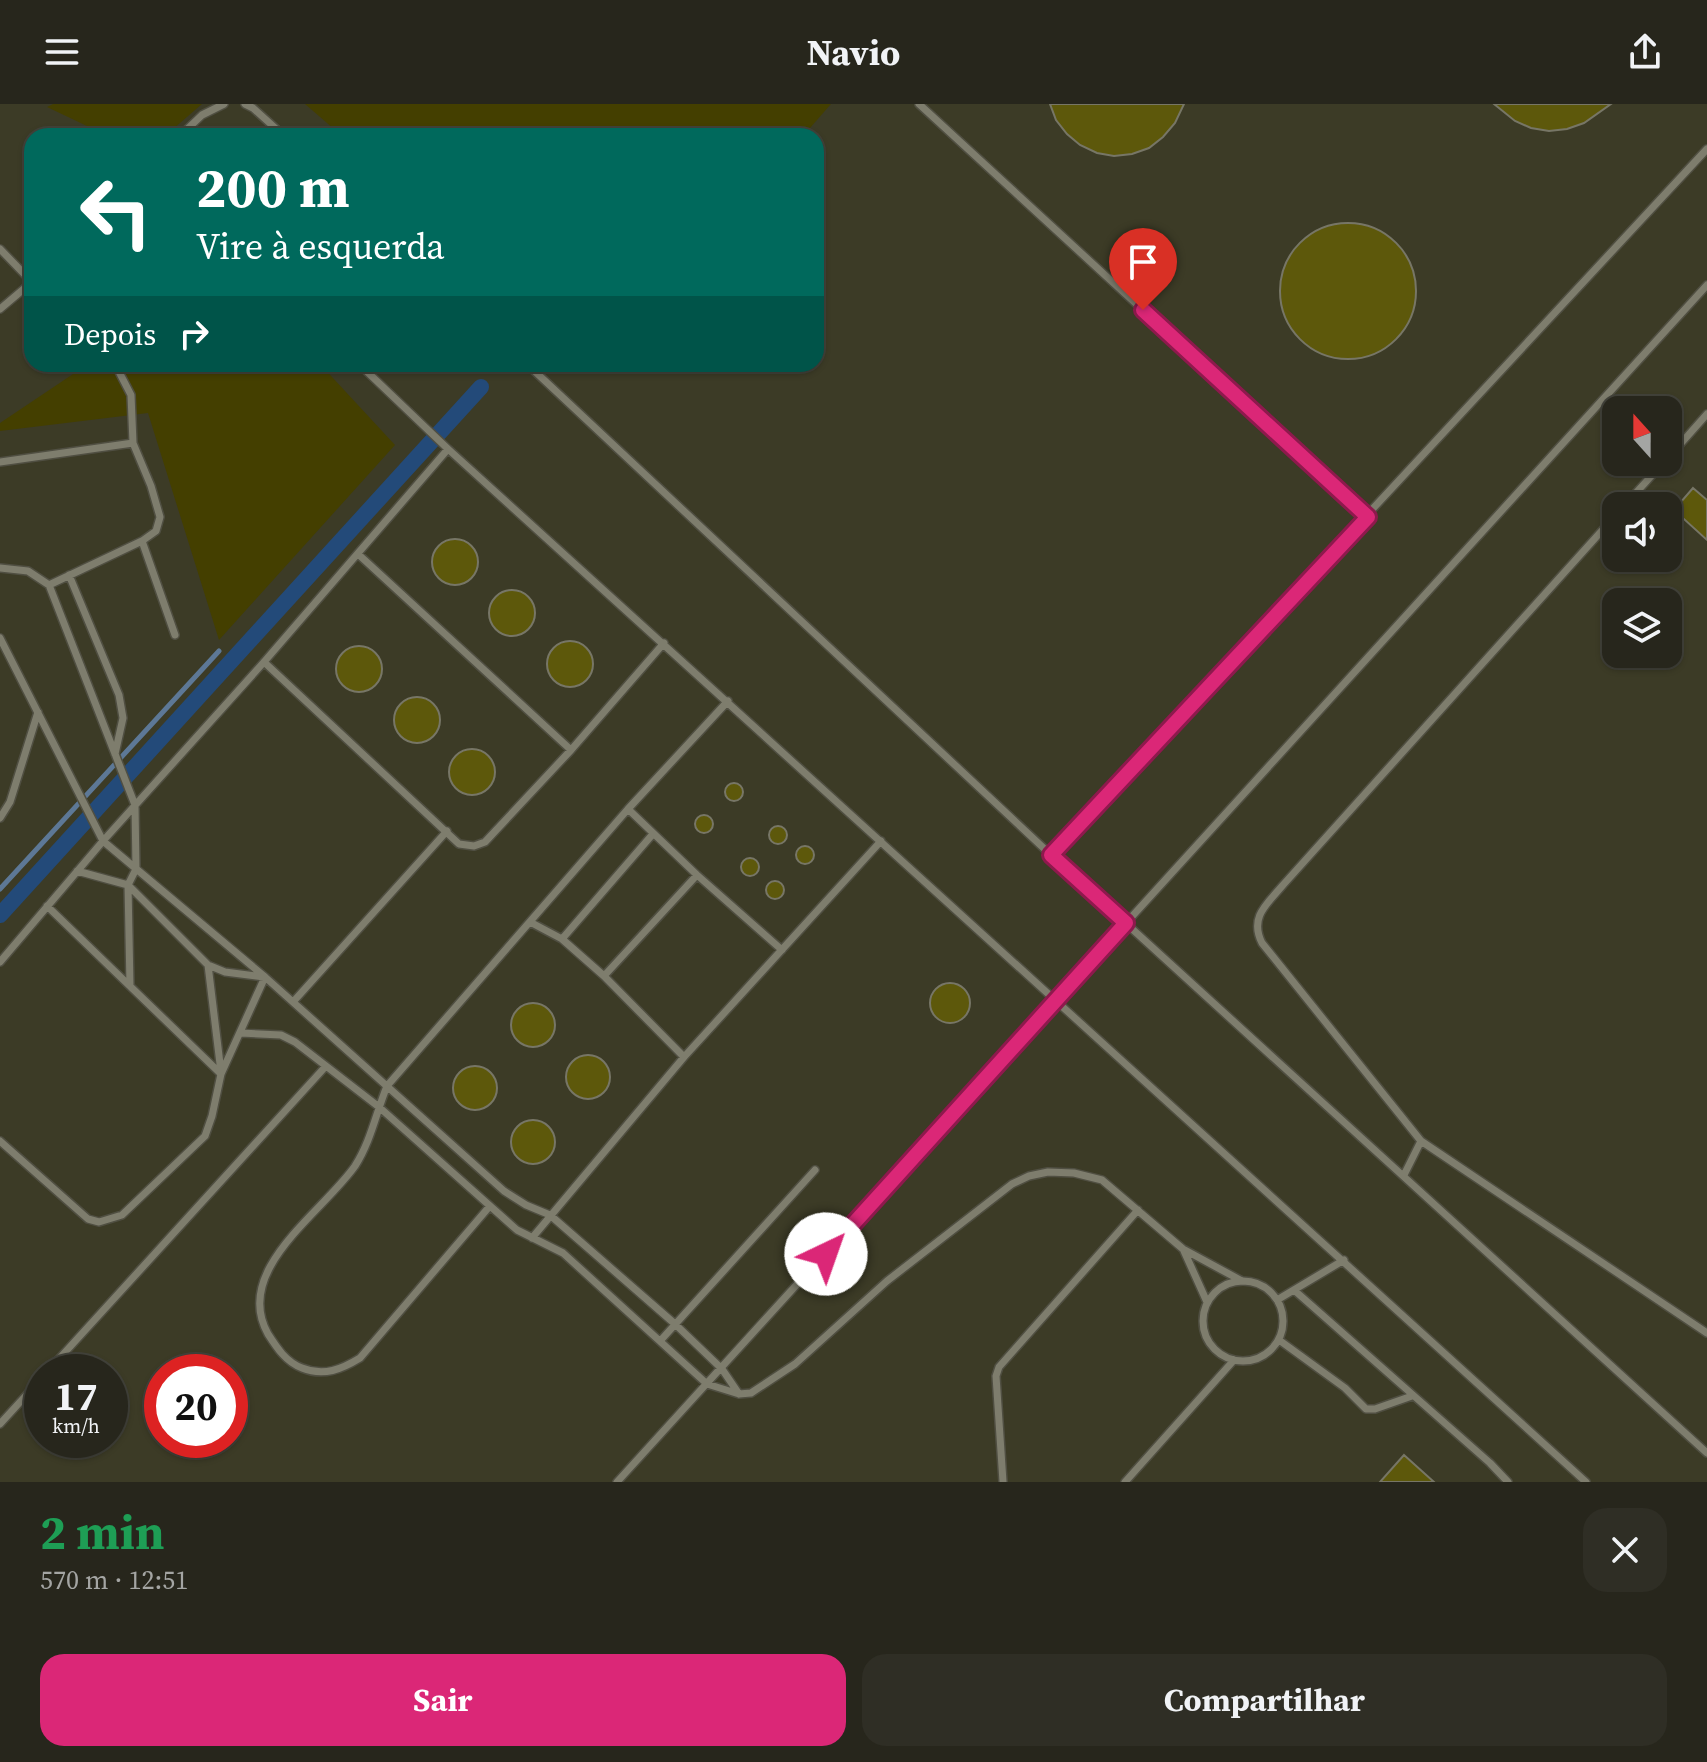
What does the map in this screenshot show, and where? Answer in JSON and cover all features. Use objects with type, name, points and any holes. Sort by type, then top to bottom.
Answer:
[{"type":"lane","points":[[188,128],[202,115],[224,104]]},
{"type":"lane","points":[[245,104],[275,128]]},
{"type":"lane","points":[[919,104],[1368,517]]},
{"type":"lane","points":[[1051,855],[1707,149]]},
{"type":"lane","points":[[0,249],[24,274]]},
{"type":"lane","points":[[617,1482],[1707,285]]},
{"type":"lane","points":[[0,309],[24,289]]},
{"type":"lane","points":[[49,585],[142,541],[156,531],[160,517],[133,443],[131,395],[120,372]]},
{"type":"lane","points":[[367,372],[448,449],[1586,1482]]},
{"type":"lane","points":[[536,372],[1107,907],[1707,1453]]},
{"type":"lane","points":[[1682,442],[1707,414]]},
{"type":"lane","points":[[0,462],[133,443]]},
{"type":"lane","points":[[0,962],[448,449]]},
{"type":"lane","points":[[1637,492],[1651,476]]},
{"type":"lane","points":[[1602,531],[1283,885],[1262,910],[1257,920],[1257,931],[1262,943],[1421,1141],[1707,1333]]},
{"type":"lane","points":[[142,541],[175,635]]},
{"type":"lane","points":[[358,554],[571,750]]},
{"type":"lane","points":[[0,568],[28,571],[49,585],[135,805],[136,869],[128,885],[130,986]]},
{"type":"lane","points":[[69,575],[119,695],[123,718],[115,754]]},
{"type":"lane","points":[[0,638],[103,841],[265,977],[504,1191],[550,1215],[675,1324],[722,1369],[739,1394]]},
{"type":"lane","points":[[264,662],[465,847],[485,842],[571,750],[664,643]]},
{"type":"lane","points":[[489,1207],[360,1358],[340,1370],[321,1372],[303,1369],[278,1350],[260,1317],[258,1297],[263,1276],[354,1167],[369,1142],[387,1086],[628,809],[728,701]]},
{"type":"lane","points":[[0,818],[10,802],[38,712]]},
{"type":"lane","points":[[628,809],[652,835],[782,950]]},
{"type":"lane","points":[[293,1002],[447,831]]},
{"type":"lane","points":[[562,939],[652,835]]},
{"type":"lane","points":[[532,1238],[684,1057],[881,841]]},
{"type":"lane","points":[[77,871],[128,885],[208,965],[225,972],[265,977]]},
{"type":"lane","points":[[604,976],[697,875]]},
{"type":"lane","points":[[47,906],[221,1074]]},
{"type":"lane","points":[[530,922],[562,939],[604,976],[684,1057]]},
{"type":"lane","points":[[208,965],[221,1074]]},
{"type":"lane","points":[[0,1141],[79,1212],[99,1222],[130,1209],[205,1136],[221,1074],[265,977]]},
{"type":"lane","points":[[241,1033],[281,1035],[295,1042],[379,1107],[517,1230],[563,1253],[707,1384],[739,1394],[751,1393],[795,1364],[887,1281],[1012,1184],[1029,1176],[1048,1172],[1074,1173],[1102,1180],[1183,1249],[1242,1281],[1262,1286],[1277,1300],[1284,1320],[1279,1340],[1265,1355],[1245,1362],[1215,1351],[1202,1323],[1207,1302],[1222,1287],[1242,1281]]},
{"type":"lane","points":[[63,1354],[326,1066]]},
{"type":"lane","points":[[1404,1175],[1421,1141]]},
{"type":"lane","points":[[661,1340],[815,1170]]},
{"type":"lane","points":[[1003,1482],[996,1376],[999,1367],[1138,1210]]},
{"type":"lane","points":[[1183,1249],[1207,1302]]},
{"type":"lane","points":[[1277,1300],[1344,1260]]},
{"type":"lane","points":[[1294,1290],[1508,1482]]},
{"type":"lane","points":[[1279,1340],[1345,1388],[1366,1409],[1375,1409],[1412,1396]]},
{"type":"lane","points":[[1125,1482],[1234,1360]]},
{"type":"lane","points":[[0,1424],[24,1398]]},
{"type":"shaded area","points":[[0,104],[1707,104],[1707,1482],[0,1482]]},
{"type":"shaded area","points":[[53,104],[202,104],[174,128],[91,128],[47,107]]},
{"type":"shaded area","points":[[305,104],[831,104],[810,128],[333,128]]},
{"type":"shaded area","points":[[76,372],[327,372],[395,445],[219,640],[148,413],[0,431],[0,423]]},
{"type":"building","points":[[1050,104],[1184,104],[1175,123],[1149,148],[1114,156],[1080,145],[1056,120]]},
{"type":"building","points":[[1494,104],[1611,104],[1584,123],[1549,131],[1515,121]]},
{"type":"building","points":[[1348,223],[1374,228],[1396,243],[1411,265],[1416,291],[1411,317],[1396,339],[1374,354],[1348,359],[1322,354],[1300,339],[1285,317],[1280,291],[1285,265],[1300,243],[1322,228]]},
{"type":"building","points":[[1693,488],[1707,500],[1707,540],[1682,517],[1682,501]]},
{"type":"building","points":[[455,539],[471,546],[478,562],[471,578],[455,585],[439,578],[432,562],[439,546]]},
{"type":"building","points":[[512,590],[528,597],[535,613],[528,629],[512,636],[496,629],[489,613],[496,597]]},
{"type":"building","points":[[570,641],[586,648],[593,664],[586,680],[570,687],[554,680],[547,664],[554,648]]},
{"type":"building","points":[[359,646],[375,653],[382,669],[375,685],[359,692],[343,685],[336,669],[343,653]]},
{"type":"building","points":[[417,697],[433,704],[440,720],[433,736],[417,743],[401,736],[394,720],[401,704]]},
{"type":"building","points":[[472,749],[488,756],[495,772],[488,788],[472,795],[456,788],[449,772],[456,756]]},
{"type":"building","points":[[734,783],[743,792],[734,801],[725,792]]},
{"type":"building","points":[[704,815],[713,824],[704,833],[695,824]]},
{"type":"building","points":[[778,826],[787,835],[778,844],[769,835]]},
{"type":"building","points":[[805,846],[814,855],[805,864],[796,855]]},
{"type":"building","points":[[750,858],[759,867],[750,876],[741,867]]},
{"type":"building","points":[[775,881],[784,890],[775,899],[766,890]]},
{"type":"building","points":[[950,983],[964,989],[970,1003],[964,1017],[950,1023],[936,1017],[930,1003],[936,989]]},
{"type":"building","points":[[533,1003],[549,1009],[555,1025],[549,1041],[533,1047],[517,1041],[511,1025],[517,1009]]},
{"type":"building","points":[[588,1055],[604,1061],[610,1077],[604,1093],[588,1099],[572,1093],[566,1077],[572,1061]]},
{"type":"building","points":[[475,1066],[491,1072],[497,1088],[491,1104],[475,1110],[459,1104],[453,1088],[459,1072]]},
{"type":"building","points":[[533,1120],[549,1126],[555,1142],[549,1158],[533,1164],[517,1158],[511,1142],[517,1126]]},
{"type":"building","points":[[1404,1455],[1434,1482],[1380,1482]]},
{"type":"waterway","points":[[0,915],[481,387]]},
{"type":"waterway","points":[[0,889],[219,651]]},
{"type":"route","points":[[826,1254],[1126,923],[1051,855],[1368,517],[1143,310]]}]
